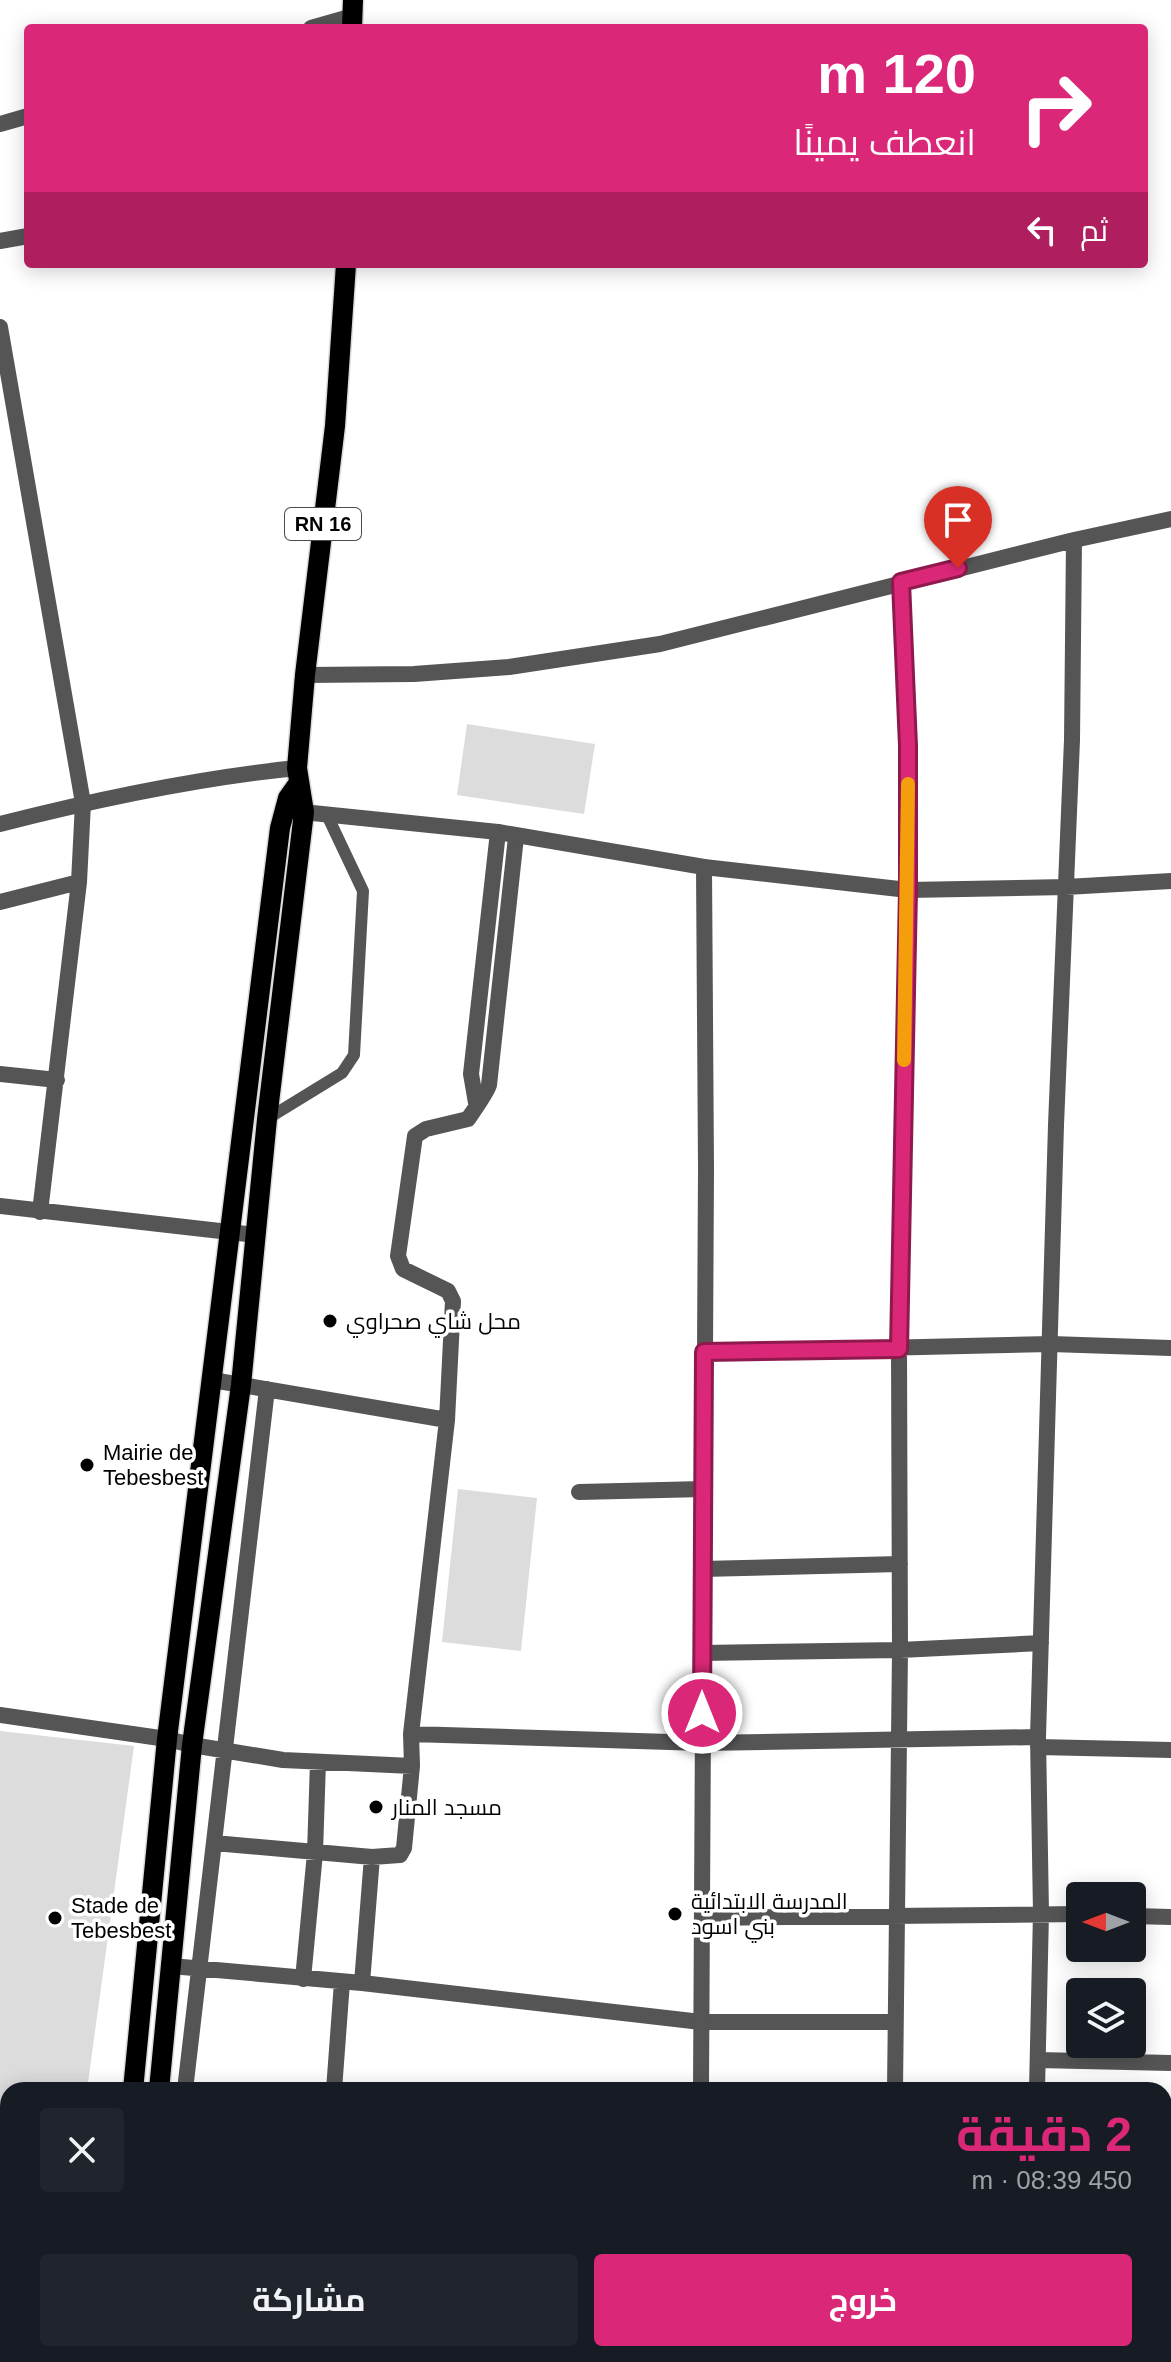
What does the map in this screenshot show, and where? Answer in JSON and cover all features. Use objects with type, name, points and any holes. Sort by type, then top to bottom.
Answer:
[{"type":"main road","name":"RN 16","points":[[160,2082],[192,1745],[241,1385],[305,675],[335,426],[346,268]]},
{"type":"main road","name":"RN 16","points":[[134,2082],[167,1739],[230,1233],[294,811]]},
{"type":"main road","points":[[184,1600],[210,1606]]},
{"type":"street","points":[[324,24],[353,15]]},
{"type":"street","points":[[0,124],[24,117]]},
{"type":"street","points":[[0,241],[24,237]]},
{"type":"street","points":[[0,327],[4,376],[83,803],[79,882],[40,1212]]},
{"type":"street","points":[[305,675],[414,674],[509,667],[583,657],[716,631],[901,582],[1171,519]]},
{"type":"street","points":[[1037,2082],[1041,1913],[1038,1742],[1056,1125],[1072,740],[1074,540]]},
{"type":"street","points":[[895,2082],[900,1650],[899,1349],[908,890],[908,746],[901,582]]},
{"type":"street","points":[[0,824],[83,803],[237,775],[298,776]]},
{"type":"street","points":[[294,811],[498,832],[704,867],[908,890],[1066,887],[1171,881]]},
{"type":"street","points":[[476,1103],[471,1074],[498,832]]},
{"type":"street","points":[[214,1843],[372,1857],[400,1855],[404,1851],[412,1766],[411,1734],[447,1420],[452,1296],[440,1286],[403,1269],[398,1256],[415,1136],[426,1129],[468,1119],[476,1103],[485,1095],[491,1076],[516,837]]},
{"type":"street","points":[[701,2082],[706,1169],[704,867]]},
{"type":"street","points":[[0,902],[79,882]]},
{"type":"street","points":[[0,1074],[57,1080]]},
{"type":"street","points":[[0,1206],[256,1235]]},
{"type":"street","points":[[704,1352],[1051,1344],[1171,1348]]},
{"type":"street","points":[[212,1380],[447,1420]]},
{"type":"street","points":[[186,2082],[267,1389]]},
{"type":"street","points":[[579,1492],[704,1489]]},
{"type":"street","points":[[702,1569],[900,1564]]},
{"type":"street","points":[[702,1653],[900,1650],[1041,1643]]},
{"type":"street","points":[[0,1715],[167,1739],[223,1751],[318,1762],[412,1766]]},
{"type":"street","points":[[411,1734],[702,1743],[899,1738],[1171,1750]]},
{"type":"street","points":[[303,1979],[315,1853],[318,1762]]},
{"type":"street","points":[[362,1983],[372,1857]]},
{"type":"street","points":[[703,1918],[1066,1914]]},
{"type":"street","points":[[1146,1916],[1171,1917]]},
{"type":"street","points":[[171,1966],[362,1983],[701,2022],[895,2022]]},
{"type":"street","points":[[335,2082],[342,1982]]},
{"type":"street","points":[[1038,2060],[1171,2063]]},
{"type":"lane","points":[[267,1119],[342,1073],[354,1055],[363,891],[327,815]]},
{"type":"shaded area","points":[[467,724],[595,744],[584,814],[457,795]]},
{"type":"shaded area","points":[[458,1489],[537,1498],[521,1651],[442,1642]]},
{"type":"shaded area","name":"Stade de Tebesbest","points":[[0,1731],[134,1746],[88,2082],[0,2082]]},
{"type":"slow traffic","points":[[904,1060],[908,784]]},
{"type":"place","name":"محل شاي صحراوي","points":[[330,1321]]},
{"type":"place","name":"Mairie de Tebesbest","points":[[87,1465]]},
{"type":"place","name":"مسجد المنار","points":[[376,1807]]},
{"type":"place","name":"المدرسة الابتدائية بني اسود","points":[[675,1914]]},
{"type":"place","name":"Stade de Tebesbest","points":[[55,1918]]},
{"type":"route","points":[[702,1713],[704,1352],[899,1349],[908,890],[908,746],[901,582],[958,568]]}]
